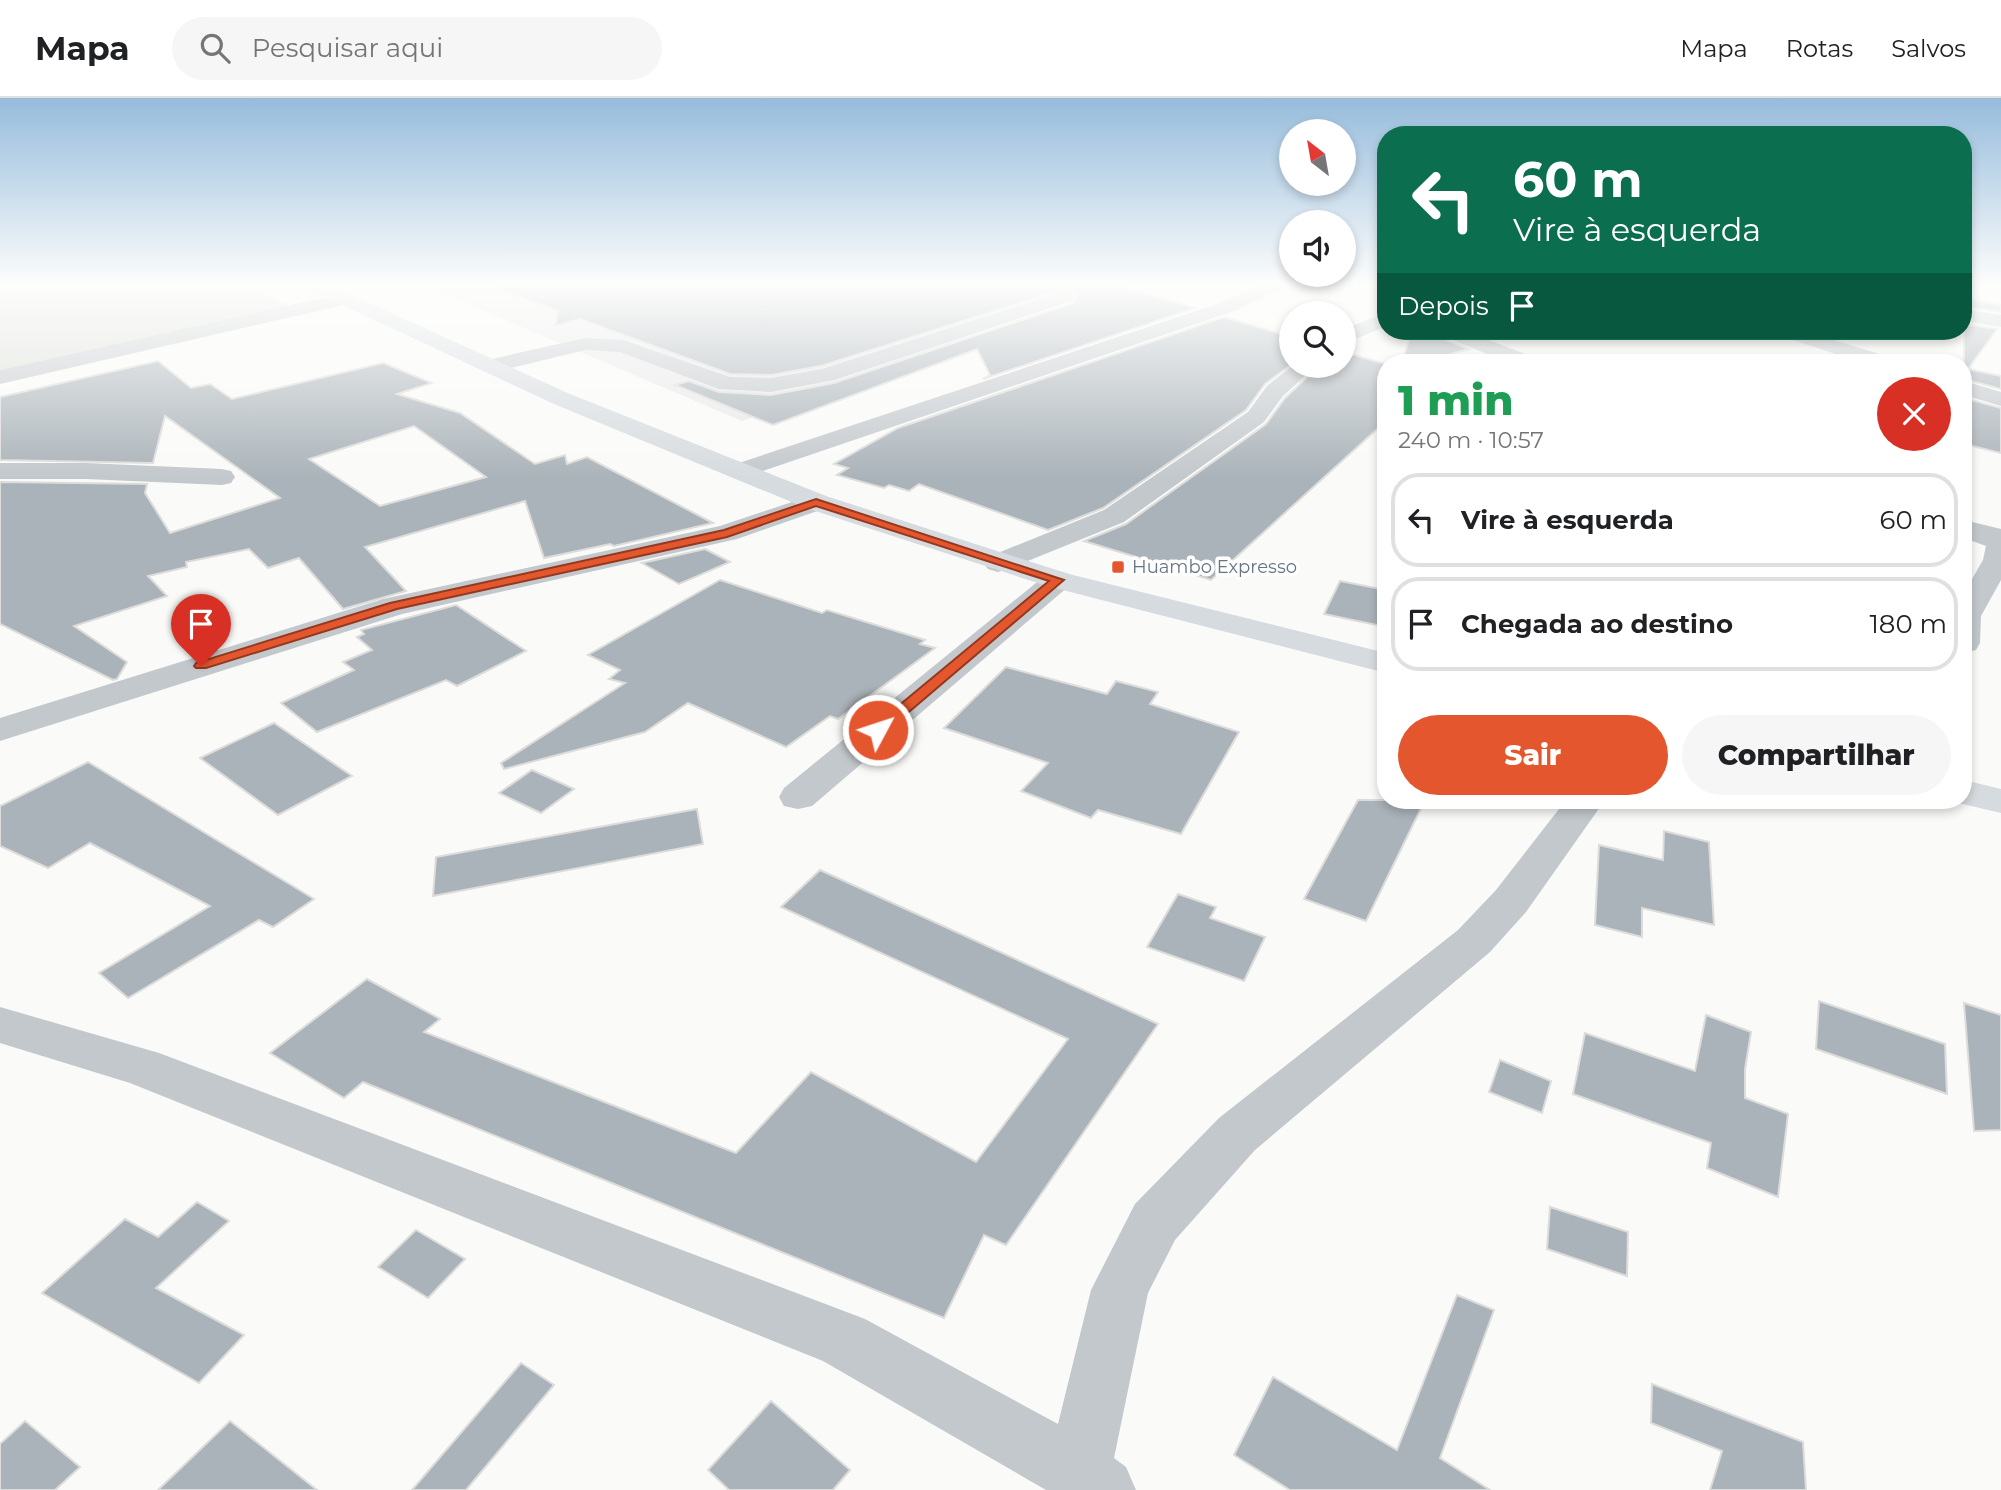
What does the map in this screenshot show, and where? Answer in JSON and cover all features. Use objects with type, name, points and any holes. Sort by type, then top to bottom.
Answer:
[{"type":"main road","points":[[456,350],[562,399],[816,502],[1058,580],[1377,661]]},
{"type":"main road","points":[[1972,794],[2001,801]]},
{"type":"street","points":[[0,377],[120,350]]},
{"type":"street","points":[[491,366],[552,350]]},
{"type":"street","points":[[633,350],[727,384],[771,385],[826,375],[903,350]]},
{"type":"street","points":[[739,471],[1099,350]]},
{"type":"street","points":[[998,562],[1114,516],[1256,417],[1275,391],[1291,378]]},
{"type":"street","points":[[1972,390],[2001,399]]},
{"type":"street","points":[[0,471],[86,471],[222,477]]},
{"type":"street","points":[[0,730],[394,606],[727,533],[816,502]]},
{"type":"street","points":[[1972,530],[2000,539],[1998,560],[1972,604]]},
{"type":"street","points":[[798,797],[1058,580]]},
{"type":"street","points":[[0,1025],[142,1067],[844,1340],[1087,1484],[1119,1290],[1155,1222],[1237,1134],[1474,941],[1511,901],[1579,809]]},
{"type":"shaded area","points":[[0,350],[91,350],[0,370]]},
{"type":"shaded area","points":[[576,350],[932,350],[742,421]]},
{"type":"building","points":[[664,350],[872,350],[821,366],[771,375],[730,374]]},
{"type":"building","points":[[933,350],[974,350],[773,425],[675,385],[689,381],[719,392],[771,395],[834,383]]},
{"type":"building","points":[[977,350],[1070,350],[983,379],[990,375]]},
{"type":"building","points":[[1127,350],[1279,350],[1279,374],[1265,384],[1246,410],[1103,508],[1048,530],[919,484],[909,491],[889,485],[884,488],[837,475],[848,468],[834,464],[898,428]]},
{"type":"building","points":[[1406,350],[1466,350],[1451,354],[1405,354]]},
{"type":"building","points":[[1964,350],[1982,350],[1972,363],[1972,354],[1964,354]]},
{"type":"building","points":[[1356,355],[1377,361],[1377,429],[1211,580],[1084,541],[1126,524],[1266,424],[1285,398],[1306,378],[1356,378]]},
{"type":"building","points":[[158,361],[191,388],[210,384],[232,399],[383,363],[432,383],[397,394],[460,413],[535,464],[565,455],[567,464],[587,457],[713,523],[614,546],[610,544],[544,558],[525,501],[365,547],[406,591],[343,609],[299,558],[268,568],[249,549],[186,562],[187,567],[148,576],[167,596],[74,626],[127,662],[117,679],[113,680],[0,624],[0,482],[147,484],[145,493],[170,533],[280,498],[165,416],[153,463],[0,460],[0,397]],"holes":[[[414,426],[486,477],[380,506],[309,459]]]},
{"type":"building","points":[[1972,370],[2001,376],[2001,389],[1972,381]]},
{"type":"building","points":[[1972,400],[2001,408],[2001,453],[1972,446]]},
{"type":"building","points":[[705,549],[730,562],[679,584],[642,563]]},
{"type":"building","points":[[720,580],[822,613],[827,610],[925,640],[920,644],[935,648],[838,719],[830,716],[786,747],[688,703],[645,732],[504,769],[501,763],[625,683],[609,679],[620,670],[588,655]]},
{"type":"building","points":[[1340,581],[1377,588],[1377,625],[1324,614]]},
{"type":"building","points":[[456,605],[526,651],[457,686],[446,680],[317,732],[281,703],[354,670],[343,662],[372,650],[357,637],[364,634],[361,630]]},
{"type":"building","points":[[1006,667],[1107,694],[1116,681],[1158,692],[1150,704],[1239,732],[1181,834],[1098,810],[1091,818],[1021,791],[1048,763],[944,728]]},
{"type":"building","points":[[274,723],[352,776],[278,815],[200,758]]},
{"type":"building","points":[[88,762],[314,899],[273,927],[259,920],[128,998],[99,973],[210,906],[90,843],[48,868],[0,846],[0,806]]},
{"type":"building","points":[[532,770],[574,789],[541,813],[499,793]]},
{"type":"building","points":[[1358,800],[1377,800],[1377,809],[1421,809],[1366,921],[1304,899]]},
{"type":"building","points":[[697,809],[703,844],[433,896],[436,857]]},
{"type":"building","points":[[1664,831],[1709,842],[1714,925],[1642,908],[1642,937],[1595,925],[1599,845],[1663,860]]},
{"type":"building","points":[[820,870],[1158,1024],[1006,1245],[984,1235],[944,1318],[363,1082],[344,1098],[270,1053],[367,979],[440,1019],[424,1032],[736,1153],[811,1072],[976,1162],[1068,1039],[781,907]]},
{"type":"building","points":[[1178,894],[1216,907],[1210,918],[1265,937],[1244,981],[1147,947]]},
{"type":"building","points":[[1819,1001],[1945,1044],[1947,1094],[1816,1049]]},
{"type":"building","points":[[1964,1003],[2001,1015],[2001,1130],[1974,1131]]},
{"type":"building","points":[[1706,1015],[1751,1032],[1745,1069],[1745,1098],[1788,1114],[1778,1197],[1707,1168],[1711,1143],[1573,1094],[1585,1033],[1695,1071]]},
{"type":"building","points":[[1500,1060],[1551,1081],[1542,1113],[1489,1092]]},
{"type":"building","points":[[197,1202],[229,1221],[156,1288],[244,1335],[199,1383],[42,1293],[125,1219],[158,1237]]},
{"type":"building","points":[[1550,1207],[1628,1232],[1627,1276],[1547,1249]]},
{"type":"building","points":[[416,1230],[465,1259],[428,1298],[378,1267]]},
{"type":"building","points":[[1457,1295],[1494,1310],[1440,1458],[1490,1490],[1290,1490],[1234,1455],[1273,1377],[1397,1450]]},
{"type":"building","points":[[521,1363],[554,1385],[466,1490],[412,1490]]},
{"type":"building","points":[[1652,1384],[1803,1442],[1806,1490],[1710,1490],[1722,1451],[1651,1423]]},
{"type":"building","points":[[771,1401],[850,1470],[833,1490],[729,1490],[708,1470]]},
{"type":"building","points":[[25,1421],[80,1467],[55,1490],[0,1490],[0,1444]]},
{"type":"building","points":[[230,1421],[317,1490],[158,1490]]},
{"type":"place","name":"Huambo Expresso","points":[[1118,567]]},
{"type":"route","points":[[201,666],[394,606],[727,533],[760,524],[816,502],[1058,580],[878,730]]}]
